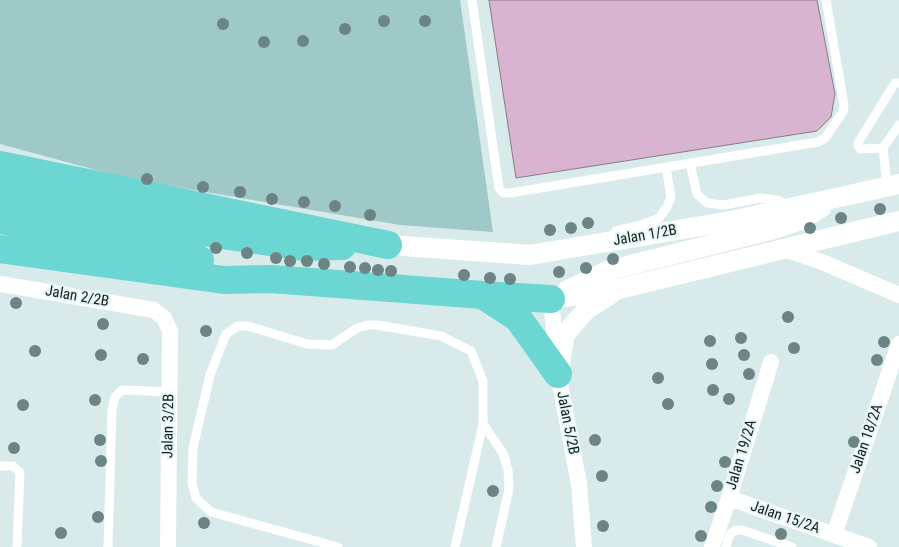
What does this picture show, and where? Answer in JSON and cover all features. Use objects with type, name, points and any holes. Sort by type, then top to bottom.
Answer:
[{"type":"highway","points":[[0,165],[388,245]]},
{"type":"highway","points":[[0,192],[175,228],[303,247],[388,245]]},
{"type":"highway","points":[[0,220],[224,264],[271,279]]},
{"type":"highway","points":[[0,250],[224,280],[271,279],[551,299]]},
{"type":"highway","points":[[483,295],[518,318],[558,374]]},
{"type":"street","name":"Jalan 1/2B","points":[[388,245],[530,255],[731,221],[893,184]]},
{"type":"street","points":[[551,299],[607,271],[774,229],[804,219],[836,198]]},
{"type":"street","points":[[551,299],[619,289],[899,221]]},
{"type":"street","points":[[784,249],[822,262],[899,295]]},
{"type":"street","name":"Jalan 2/2B","points":[[0,284],[154,310]]},
{"type":"street","points":[[558,374],[565,334],[587,309],[619,289]]},
{"type":"street","name":"Jalan 5/2B","points":[[551,299],[558,374],[579,484],[584,547]]},
{"type":"street","name":"Jalan 3/2B","points":[[154,310],[164,318],[170,331],[168,547]]},
{"type":"street","name":"Jalan 18/2A","points":[[834,535],[899,344]]},
{"type":"street","name":"Jalan 19/2A","points":[[712,547],[771,362]]},
{"type":"street","name":"Jalan 15/2A","points":[[729,498],[869,547]]},
{"type":"lane","points":[[472,0],[499,188],[503,193],[818,142],[825,138],[843,112],[844,104],[826,0]]},
{"type":"lane","points":[[899,82],[895,83],[858,141],[858,146],[861,150],[883,148],[899,125]]},
{"type":"lane","points":[[883,148],[893,184]]},
{"type":"lane","points":[[690,163],[697,194],[706,203],[724,205],[760,198],[777,200],[792,208]]},
{"type":"lane","points":[[587,246],[595,238],[659,218],[667,208],[671,197],[666,167]]},
{"type":"lane","points":[[338,547],[317,544],[211,512],[196,498],[192,483],[193,448],[210,375],[226,334],[238,326],[248,326],[308,344],[332,345],[357,328],[368,325],[441,336],[471,351],[483,381],[483,424],[455,547]]},
{"type":"lane","points":[[108,547],[112,409],[115,397],[122,390],[169,392]]},
{"type":"lane","points":[[483,424],[503,453],[508,470],[509,489],[496,547]]},
{"type":"lane","points":[[0,466],[13,466],[20,473],[17,547]]},
{"type":"lane","points":[[726,547],[730,534],[736,530],[742,530],[792,547]]},
{"type":"shaded area","points":[[0,0],[460,0],[493,232],[400,225],[129,179],[0,144]]},
{"type":"building","points":[[489,0],[817,0],[835,94],[831,117],[817,131],[516,178]]}]
